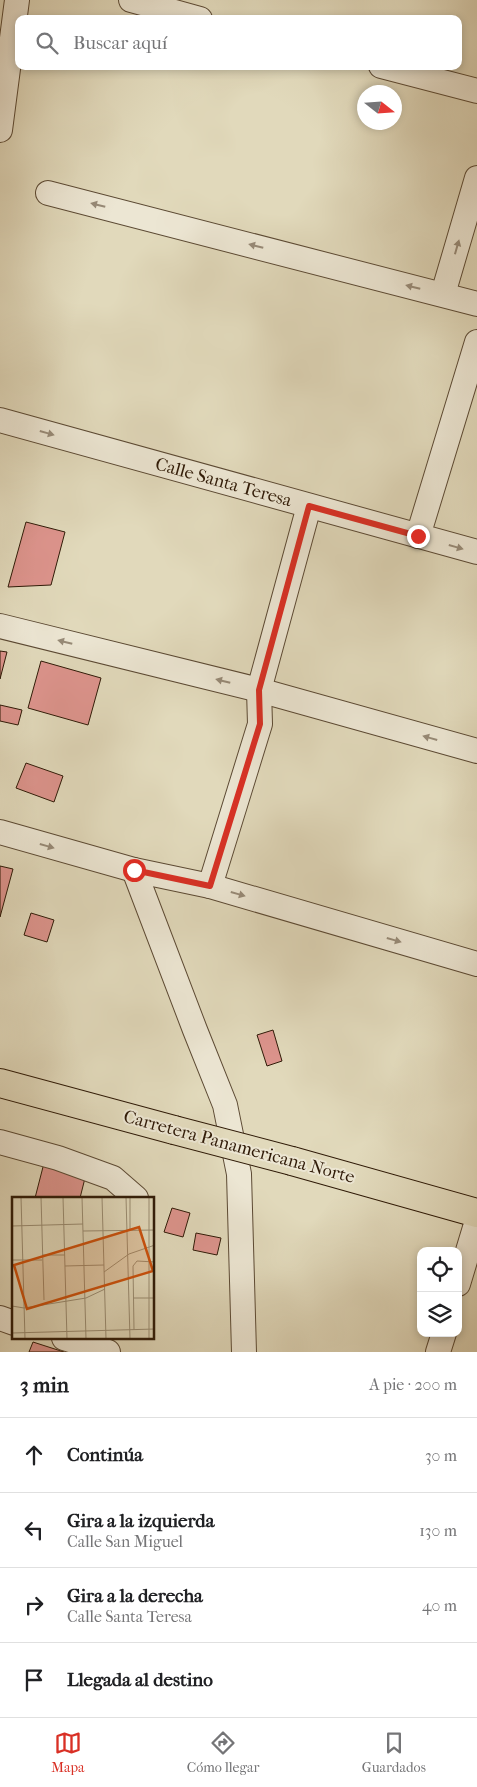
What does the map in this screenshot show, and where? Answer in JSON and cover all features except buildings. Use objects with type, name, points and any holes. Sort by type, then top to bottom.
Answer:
[{"type":"highway","name":"Carretera Panamericana Norte","points":[[0,1083],[292,1161],[477,1213]]},
{"type":"street","points":[[15,15],[17,0]]},
{"type":"street","points":[[131,0],[185,15]]},
{"type":"street","points":[[0,130],[15,15]]},
{"type":"street","points":[[396,70],[477,91]]},
{"type":"street","points":[[443,294],[477,178]]},
{"type":"street","points":[[48,192],[477,304]]},
{"type":"street","points":[[418,536],[477,342]]},
{"type":"street","name":"Calle Santa Teresa","points":[[0,420],[477,552]]},
{"type":"street","points":[[210,886],[260,724],[259,690],[309,506]]},
{"type":"street","points":[[0,626],[259,690],[477,751]]},
{"type":"street","points":[[0,832],[134,870],[210,886],[477,964]]},
{"type":"street","points":[[134,870],[225,1105],[238,1174],[244,1352]]},
{"type":"street","points":[[0,1142],[58,1158],[112,1178],[135,1197]]},
{"type":"street","points":[[462,1276],[472,1256],[477,1221]]},
{"type":"street","points":[[0,1318],[12,1322]]},
{"type":"street","points":[[438,1352],[443,1337]]},
{"type":"street","points":[[72,1340],[103,1348]]},
{"type":"route","points":[[134,870],[210,886],[260,724],[259,690],[309,506],[418,536]]}]
